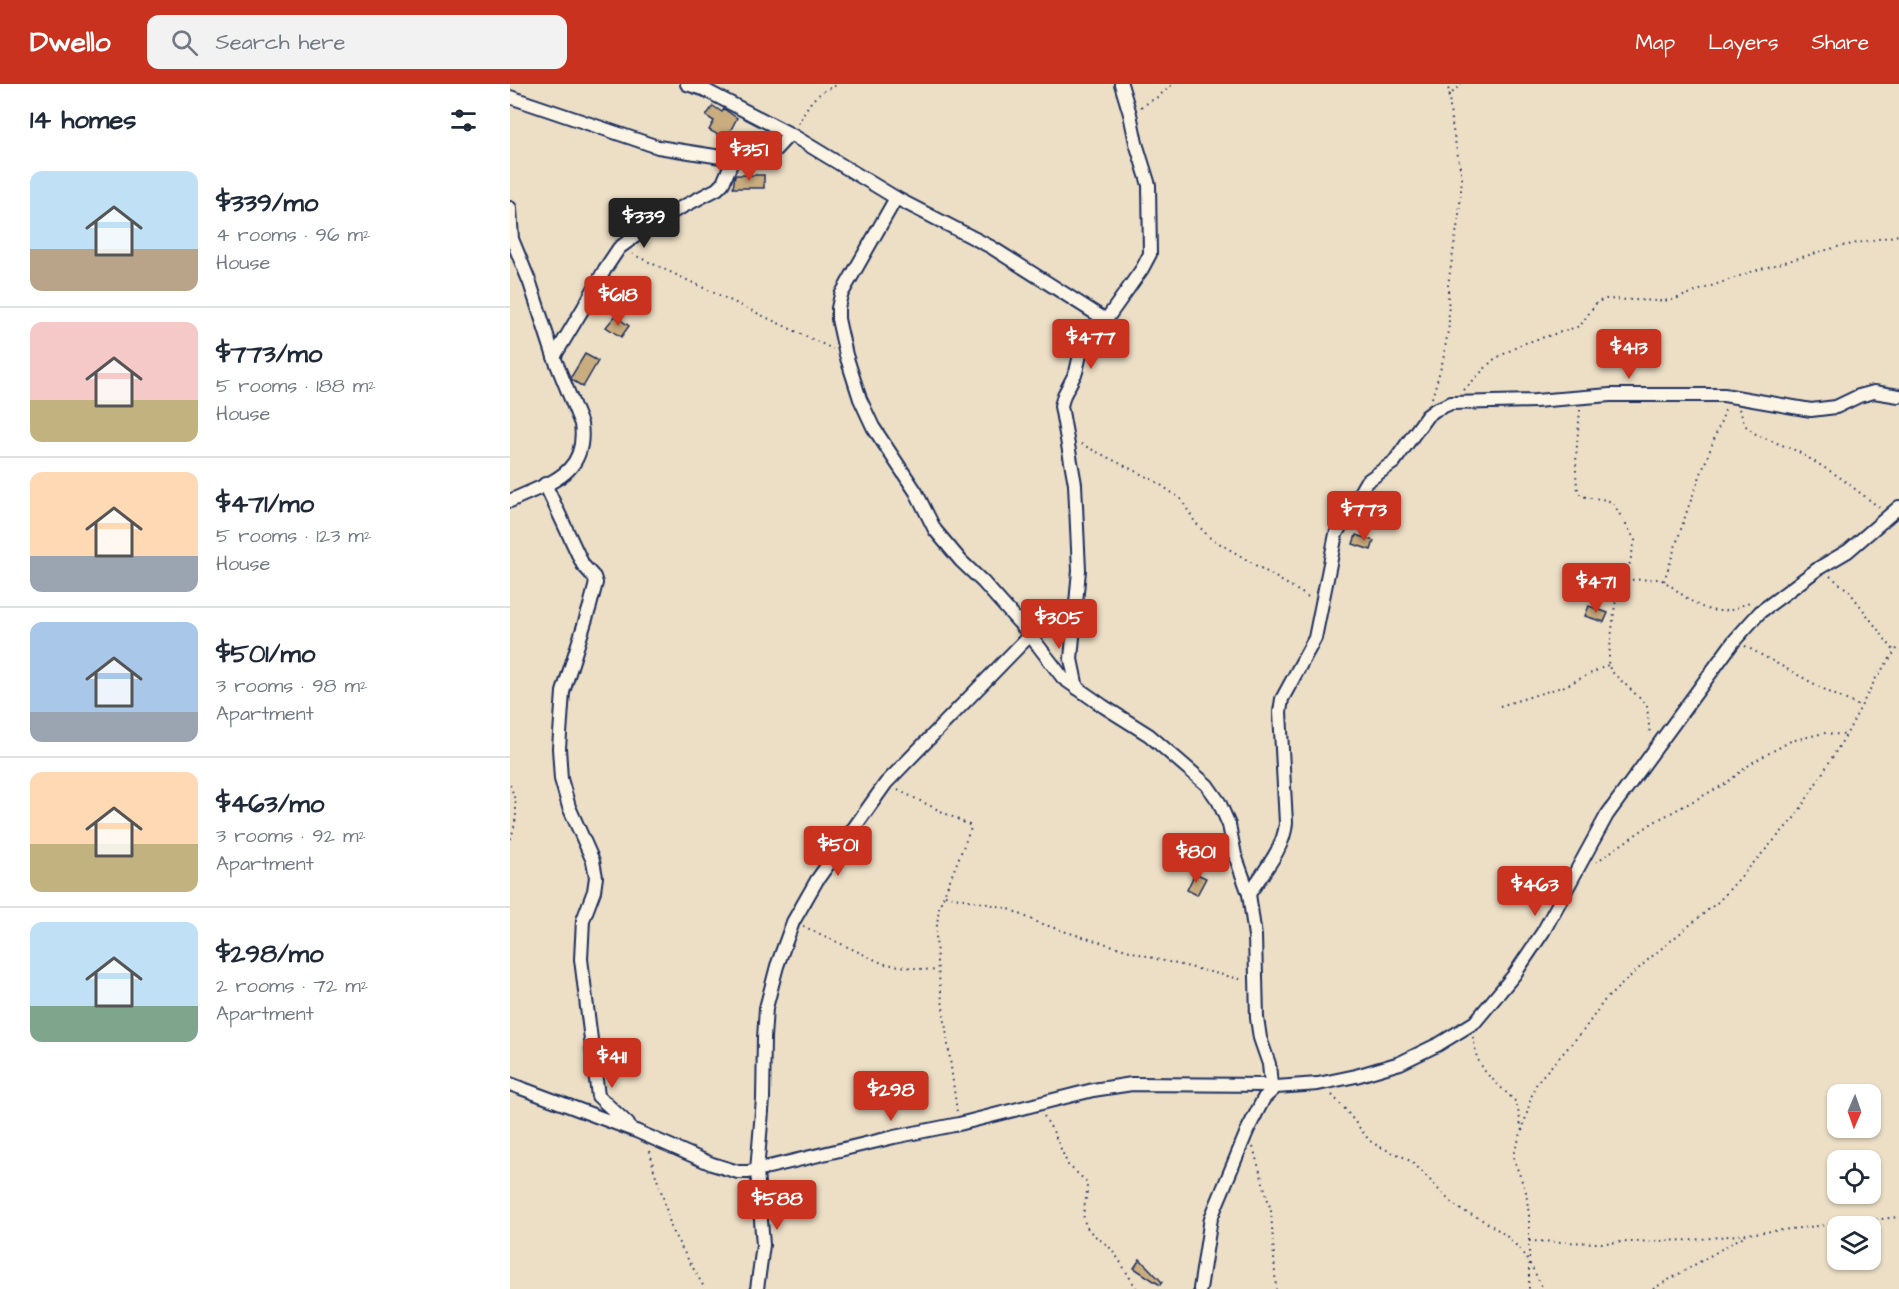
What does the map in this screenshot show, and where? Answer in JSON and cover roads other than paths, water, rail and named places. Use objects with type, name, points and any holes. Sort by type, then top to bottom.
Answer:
[{"type":"street","points":[[687,84],[791,135],[896,198],[991,247],[1106,320]]},
{"type":"street","points":[[1077,688],[1071,659],[1079,570],[1075,484],[1061,406],[1076,372],[1083,342],[1093,335],[1106,320],[1150,254],[1149,185],[1120,84]]},
{"type":"street","points":[[510,97],[657,147],[721,157],[763,155],[775,150],[791,135]]},
{"type":"street","points":[[554,357],[619,248],[659,219],[717,189],[723,183],[734,157]]},
{"type":"street","points":[[896,198],[841,295],[838,308],[838,319],[846,355],[860,399],[873,427],[916,492],[935,530],[1030,635],[1063,678],[1149,735],[1207,785],[1219,802],[1229,825],[1235,855],[1249,894],[1256,936],[1257,1018],[1260,1038],[1274,1086]]},
{"type":"street","points":[[510,208],[512,239],[530,283],[554,357],[581,424],[581,447],[576,461],[565,475],[510,501]]},
{"type":"street","points":[[1249,894],[1278,850],[1285,835],[1280,712],[1282,699],[1315,638],[1336,534],[1366,482],[1394,462],[1427,416],[1451,403],[1535,401],[1610,395],[1733,397],[1811,410],[1836,408],[1859,396],[1874,392],[1899,396]]},
{"type":"street","points":[[545,484],[583,565],[594,577],[596,583],[563,692],[559,748],[561,779],[569,807],[592,861],[596,877],[594,891],[584,920],[581,959],[598,1096],[641,1133]]},
{"type":"street","points":[[510,1084],[641,1133],[712,1164],[738,1172],[757,1171],[778,1164],[959,1124],[1093,1090],[1132,1084],[1274,1086],[1318,1084],[1400,1063],[1439,1044],[1475,1022],[1514,975],[1544,932],[1607,815],[1734,641],[1760,612],[1819,568],[1848,551],[1894,511]]},
{"type":"street","points":[[757,1289],[763,1245],[757,1171],[763,1099],[766,1008],[777,966],[793,921],[817,880],[886,783],[1030,635]]},
{"type":"street","points":[[1200,1289],[1211,1218],[1248,1130],[1264,1098],[1274,1086]]}]
